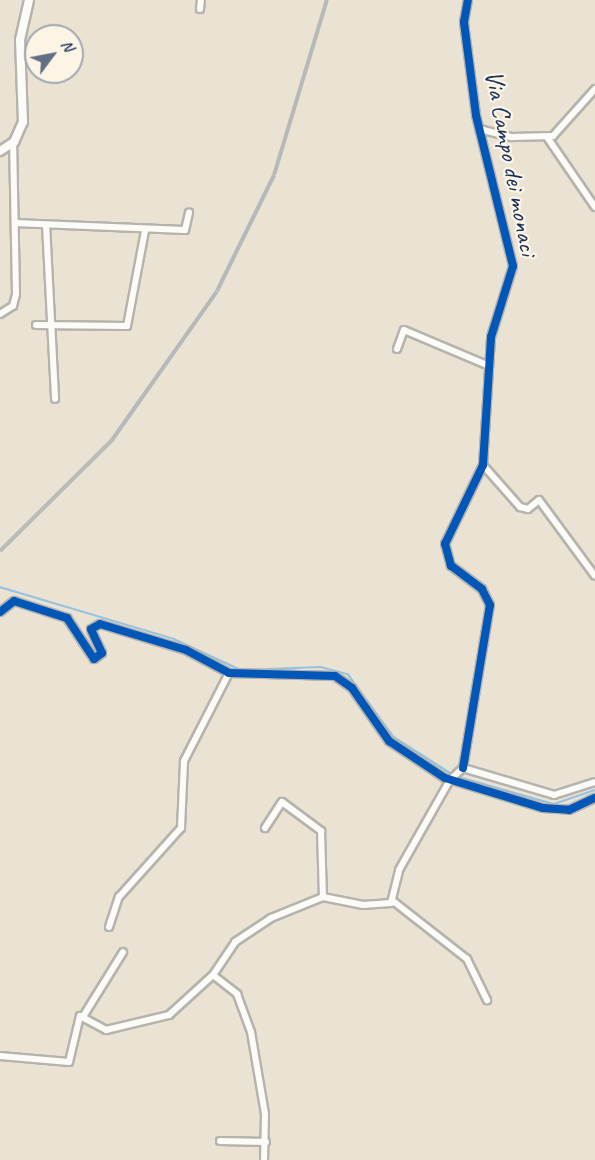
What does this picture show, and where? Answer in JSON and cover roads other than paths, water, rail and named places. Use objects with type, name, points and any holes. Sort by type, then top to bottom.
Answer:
[{"type":"street","points":[[0,315],[16,298],[13,142],[22,122],[20,40],[29,0]]},
{"type":"street","points":[[200,9],[201,0]]},
{"type":"street","name":"Via Campo dei monaci","points":[[460,769],[490,605],[482,590],[451,566],[445,544],[483,465],[487,365],[513,266],[478,129],[464,22],[468,0]]},
{"type":"street","points":[[478,129],[547,138],[562,132],[595,89]]},
{"type":"street","points":[[547,138],[595,207]]},
{"type":"street","points":[[0,151],[13,142]]},
{"type":"street","points":[[15,223],[146,231],[185,230],[189,212]]},
{"type":"street","points":[[46,225],[49,325],[55,399]]},
{"type":"street","points":[[36,325],[127,326],[146,231]]},
{"type":"street","points":[[397,350],[404,330],[487,365]]},
{"type":"street","points":[[483,465],[520,507],[528,509],[539,500],[595,576]]},
{"type":"street","points":[[0,612],[14,601],[66,618],[94,659],[102,653],[91,629],[100,624],[186,650],[229,673],[339,678],[388,741],[451,779],[543,808],[569,810],[595,798]]},
{"type":"street","points":[[110,927],[119,897],[181,828],[184,761],[229,673]]},
{"type":"street","points":[[393,901],[399,870],[451,779],[460,769],[555,795],[595,782]]},
{"type":"street","points":[[265,828],[282,802],[321,831],[323,897]]},
{"type":"street","points":[[84,1016],[106,1030],[169,1015],[213,975],[235,942],[271,918],[323,897],[363,905],[393,901],[467,959],[487,1000]]},
{"type":"street","points":[[0,1056],[69,1062],[75,1028],[123,952]]},
{"type":"street","points":[[213,975],[237,994],[251,1032],[266,1142],[264,1160]]},
{"type":"street","points":[[220,1141],[266,1142]]},
{"type":"waterway","points":[[0,587],[174,639],[241,670],[321,667],[348,674],[394,737],[452,774]]},
{"type":"waterway","points":[[459,777],[554,804],[595,790]]},
{"type":"railway","points":[[0,551],[112,440],[217,291],[274,175],[327,0]]}]
